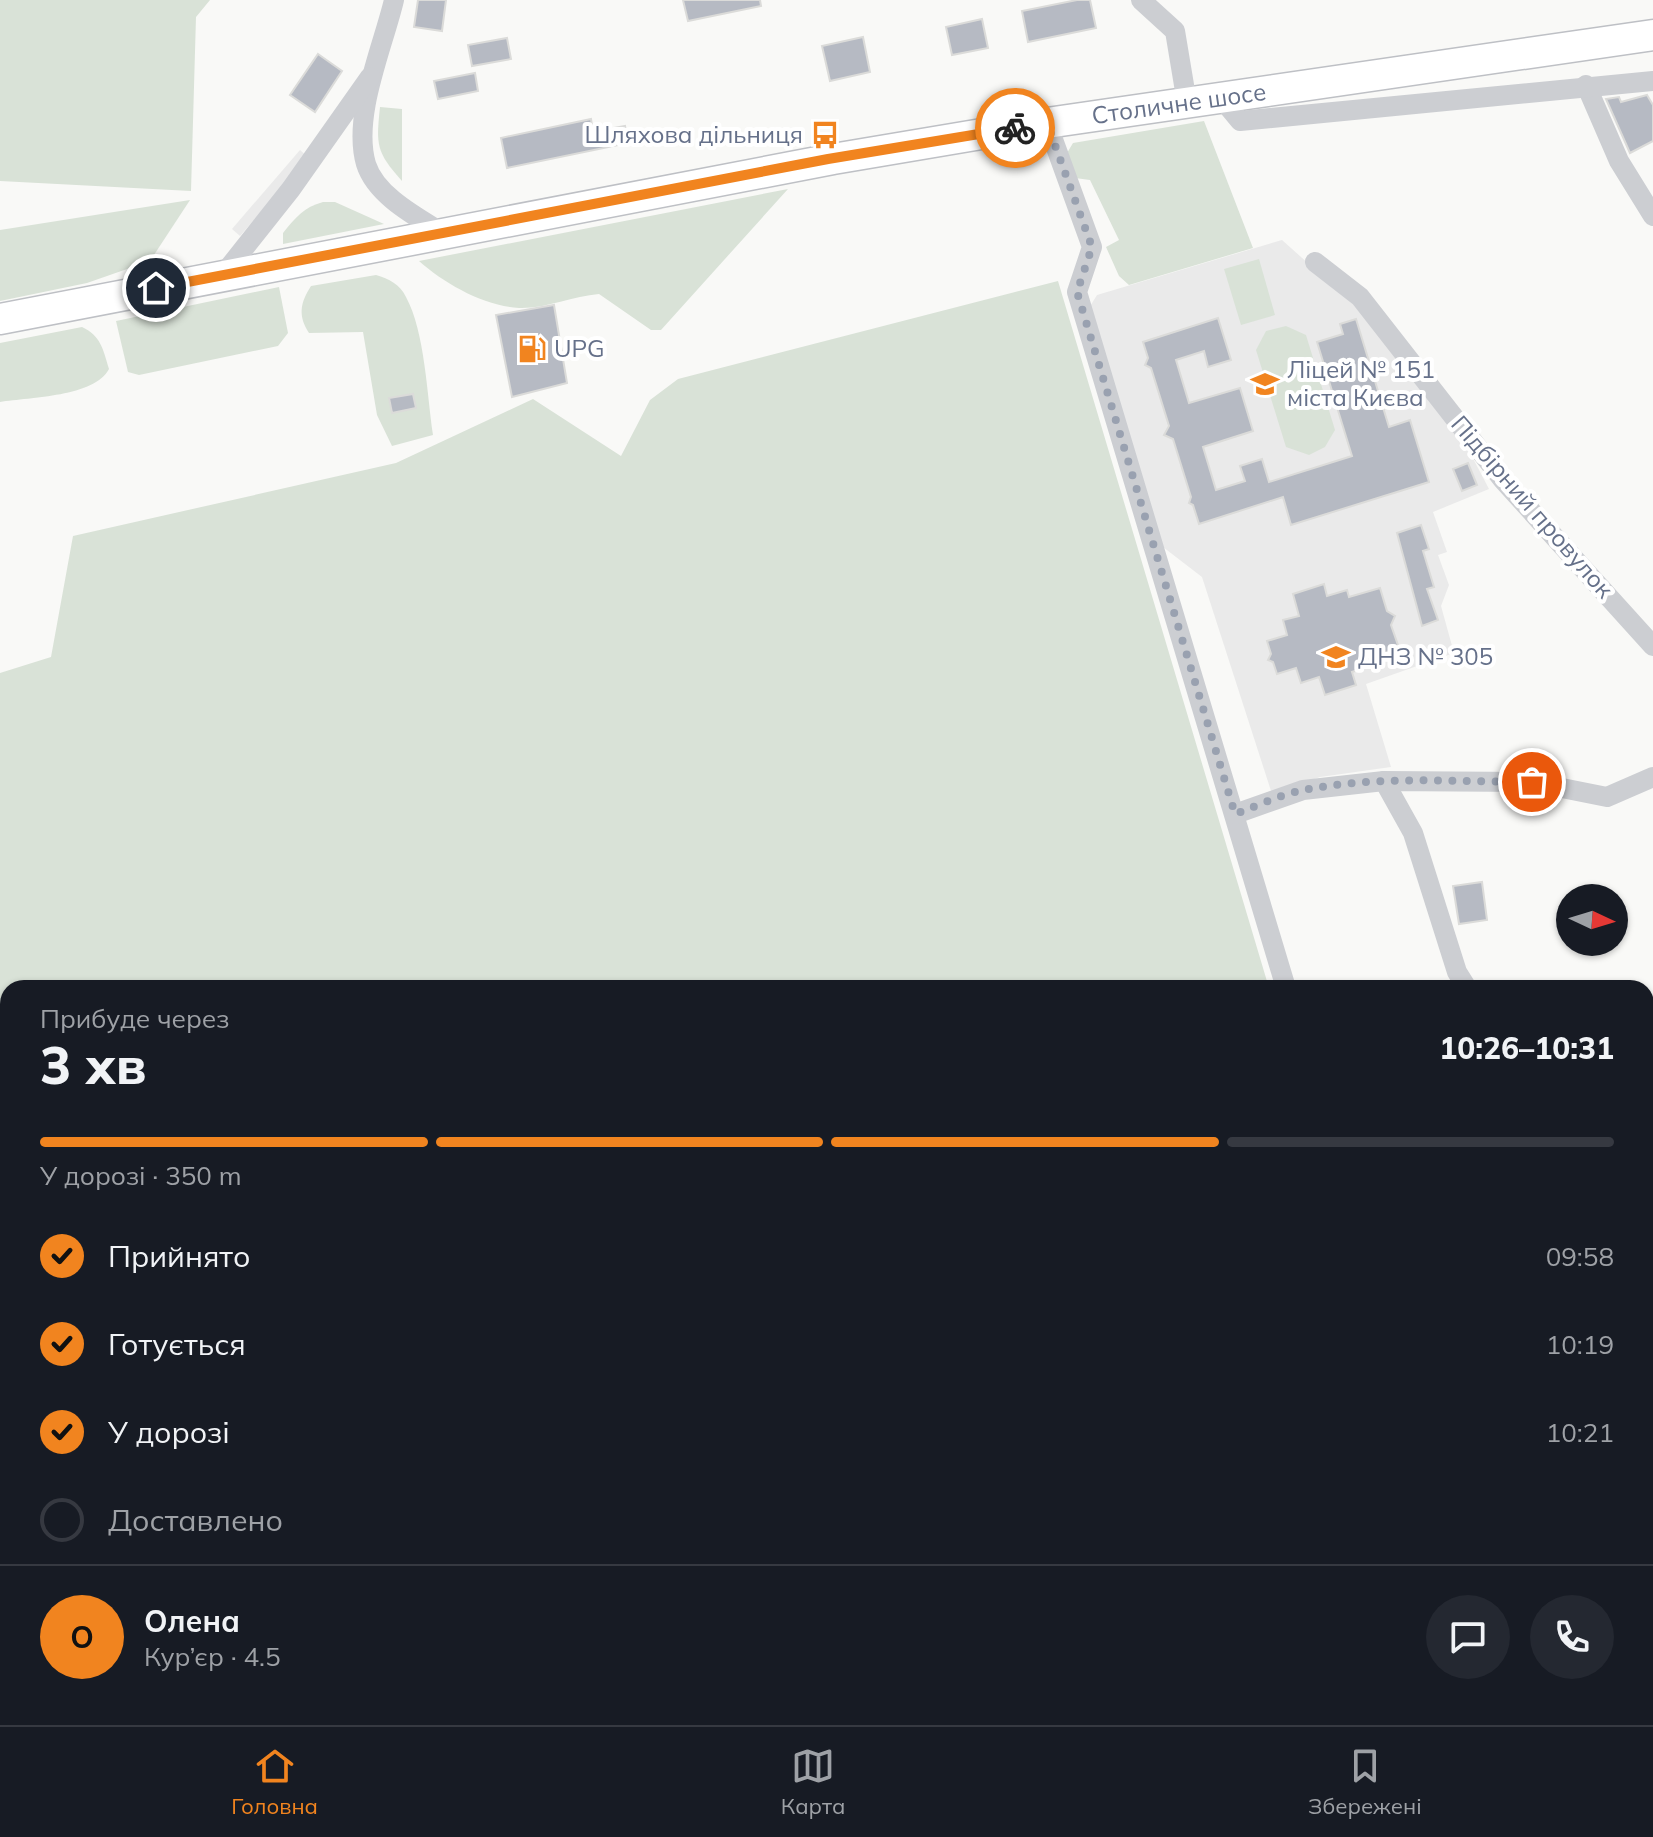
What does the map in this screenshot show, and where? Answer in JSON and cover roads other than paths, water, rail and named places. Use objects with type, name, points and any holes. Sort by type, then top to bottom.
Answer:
[{"type":"main road","name":"Столичне шосе","points":[[0,319],[828,159],[1047,123],[1653,35]]},
{"type":"street","points":[[394,0],[372,74],[364,134],[366,165],[382,189],[410,213],[444,234]]},
{"type":"street","points":[[1141,0],[1175,31],[1187,103]]},
{"type":"street","points":[[222,276],[291,189],[372,74]]},
{"type":"street","points":[[1221,98],[1240,121],[1586,85],[1653,81]]},
{"type":"street","points":[[1586,85],[1619,161],[1653,216]]},
{"type":"street","points":[[1047,123],[1092,247],[1077,292],[1284,980]]},
{"type":"street","name":"Підбірний провулок","points":[[1315,262],[1360,297],[1503,480],[1653,646]]},
{"type":"street","points":[[1235,814],[1303,790],[1384,781],[1532,782],[1607,797],[1653,777]]},
{"type":"street","points":[[1384,781],[1413,833],[1462,980]]},
{"type":"place","name":"Шляхова дільниця","points":[[825,135]]},
{"type":"place","name":"UPG","points":[[532,349]]},
{"type":"place","name":"Ліцей № 151 міста Києва","points":[[1265,384]]},
{"type":"place","name":"ДНЗ № 305","points":[[1336,657]]}]
